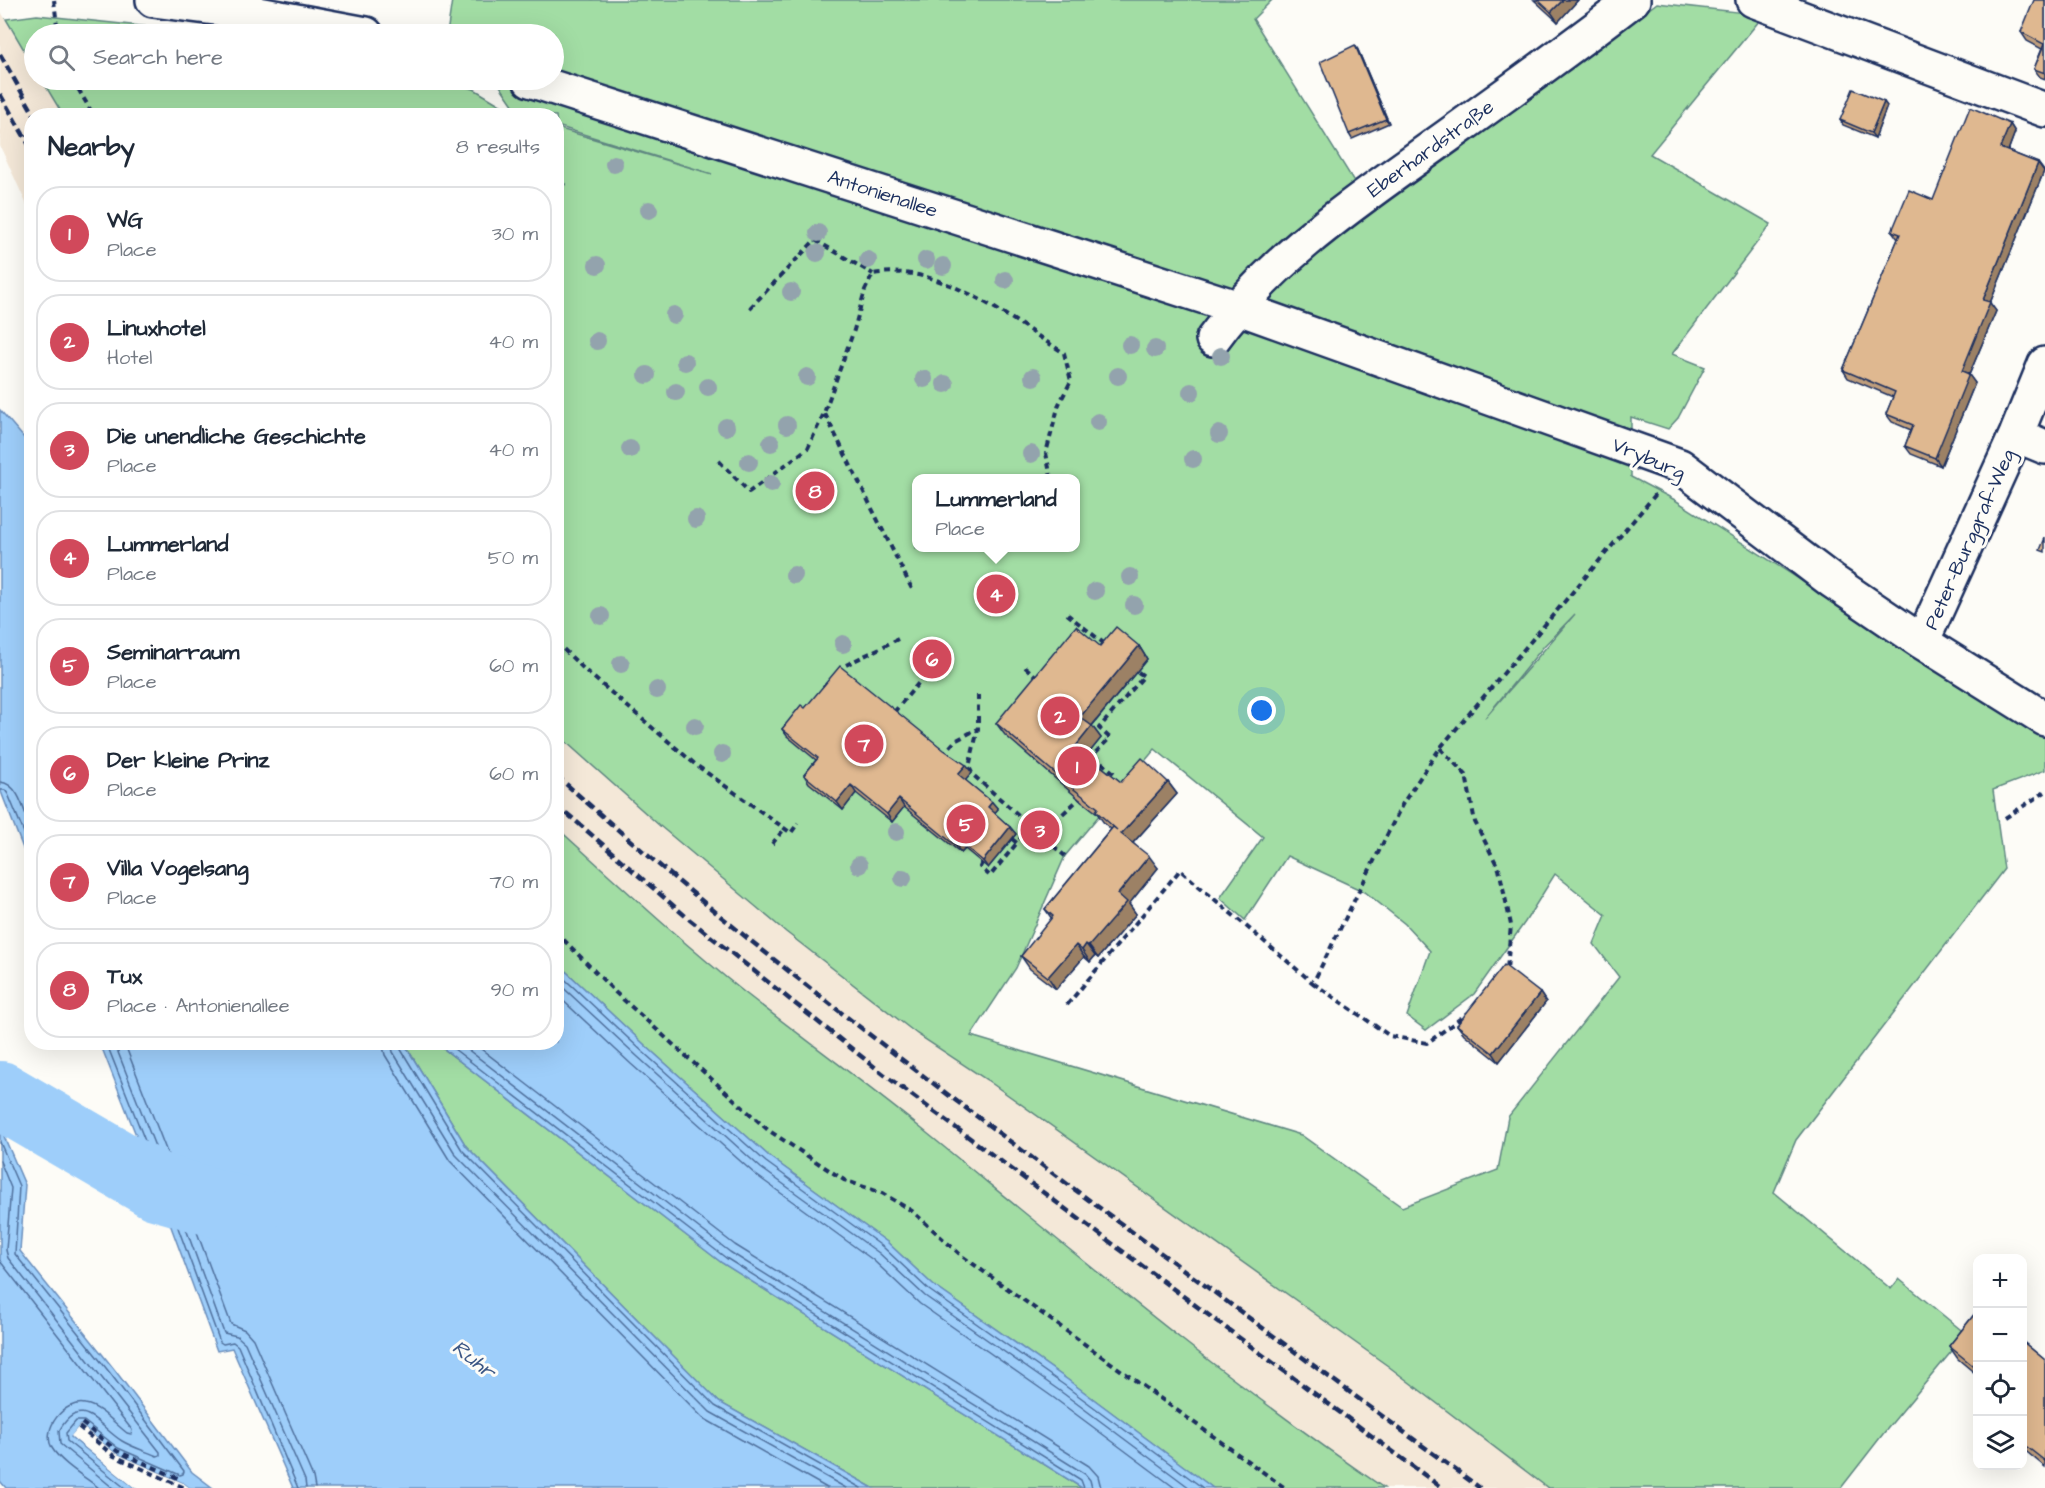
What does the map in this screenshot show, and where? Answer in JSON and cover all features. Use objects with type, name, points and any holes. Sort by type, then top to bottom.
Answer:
[{"type":"street","points":[[153,0],[253,13],[312,24]]},
{"type":"street","name":"Eberhardstraße","points":[[1213,339],[1236,307],[1285,257],[1356,202],[1633,0]]},
{"type":"street","points":[[1753,0],[2045,110]]},
{"type":"street","name":"Antonienallee","points":[[561,90],[1236,307]]},
{"type":"street","name":"Vryburg","points":[[1236,307],[1680,466],[1832,581],[1922,642],[2045,719]]},
{"type":"street","name":"Peter-Burggraf-Weg","points":[[1922,642],[2030,441],[2045,364]]},
{"type":"path","points":[[54,0],[57,24]]},
{"type":"path","points":[[79,90],[89,108]]},
{"type":"path","points":[[750,308],[815,240],[873,274],[886,272],[930,278],[964,290],[1064,353],[1071,381],[1059,404],[1046,453],[1050,474]]},
{"type":"path","points":[[719,461],[749,492],[808,448],[824,413],[854,330],[865,290],[873,274]]},
{"type":"path","points":[[824,413],[912,589]]},
{"type":"path","points":[[1313,983],[1403,802],[1440,748],[1680,466]]},
{"type":"path","points":[[1067,614],[1114,652]]},
{"type":"path","points":[[846,665],[898,639]]},
{"type":"path","points":[[564,650],[696,765],[791,833],[798,823]]},
{"type":"path","points":[[1026,667],[1046,684]]},
{"type":"path","points":[[1114,773],[1093,755],[1110,738],[1099,728],[1144,676],[1132,667]]},
{"type":"path","points":[[894,712],[922,679]]},
{"type":"path","points":[[978,695],[978,729],[969,767],[973,775],[1065,856]]},
{"type":"path","points":[[936,764],[955,741],[978,729]]},
{"type":"path","points":[[1440,748],[1466,775],[1475,822],[1499,869],[1510,925],[1507,969]]},
{"type":"path","points":[[2005,818],[2045,792]]},
{"type":"path","points":[[982,863],[980,867],[990,876],[1030,827],[1056,820],[1079,799]]},
{"type":"path","points":[[772,844],[785,828]]},
{"type":"path","points":[[1012,839],[1017,843]]},
{"type":"path","points":[[1067,1005],[1180,870],[1313,983],[1390,1036],[1427,1043],[1468,1012]]},
{"type":"path","points":[[564,940],[615,992],[768,1130],[844,1180],[882,1193],[912,1211],[962,1256],[1285,1488]]},
{"type":"path","points":[[180,1479],[117,1451],[80,1425],[114,1456],[185,1488]]},
{"type":"path","points":[[114,1456],[117,1451]]},
{"type":"shaded area","points":[[0,10],[24,50],[24,90],[48,90],[59,108],[24,108],[24,199],[0,146]]},
{"type":"shaded area","points":[[564,741],[786,932],[917,1034],[987,1080],[1388,1366],[1548,1488],[1384,1488],[1328,1450],[1186,1343],[906,1116],[743,991],[676,936],[564,833]]},
{"type":"green space","points":[[452,0],[1272,0],[1253,19],[1368,204],[1591,53],[1657,3],[1764,15],[1650,154],[1771,224],[1672,354],[1705,367],[1678,418],[1668,429],[1631,417],[1631,477],[1675,500],[2045,736],[2045,770],[1993,790],[2004,869],[1796,1140],[1774,1192],[1891,1289],[1899,1279],[1966,1334],[1841,1488],[1548,1488],[1388,1366],[987,1080],[917,1034],[786,932],[660,826],[564,740],[564,130],[712,174],[564,128],[564,108],[515,108],[503,90],[564,90],[564,24],[448,24]],"holes":[[[1575,614],[1485,718],[1544,646]],[[1155,749],[1263,837],[1220,898],[1245,920],[1287,856],[1365,892],[1405,924],[1430,951],[1407,1016],[1426,1030],[1474,994],[1525,922],[1555,874],[1606,915],[1594,944],[1619,977],[1508,1117],[1498,1170],[1402,1207],[1301,1135],[971,1036],[1016,968],[1065,856]]]},
{"type":"green space","points":[[37,15],[122,24],[24,24],[24,50],[6,19]]},
{"type":"green space","points":[[48,90],[476,90],[505,108],[59,108]]},
{"type":"green space","points":[[564,834],[672,932],[744,992],[900,1112],[1206,1359],[1384,1488],[1213,1488],[1068,1380],[933,1285],[887,1242],[770,1157],[564,970]]},
{"type":"green space","points":[[408,1050],[445,1050],[722,1263],[1082,1488],[873,1488],[719,1402],[466,1146]]},
{"type":"water","points":[[0,410],[24,438],[24,851],[0,789]]},
{"type":"water","points":[[564,970],[770,1157],[887,1242],[933,1285],[1068,1380],[1213,1488],[1082,1488],[722,1263],[445,1050],[564,1050]]},
{"type":"water","points":[[103,1050],[408,1050],[466,1146],[719,1402],[873,1488],[293,1488],[232,1348],[217,1351]]},
{"type":"water","points":[[0,1127],[25,1185],[20,1251],[192,1472],[213,1488],[190,1488],[115,1453],[80,1425],[71,1437],[135,1488],[6,1488],[0,1481]]},
{"type":"pier","points":[[80,1425],[115,1453],[190,1488],[185,1488],[114,1456],[81,1429],[75,1436],[138,1488],[135,1488],[71,1436]]},
{"type":"building","points":[[1538,0],[1563,0],[1551,12]]},
{"type":"building","points":[[2034,0],[2045,0],[2045,73],[2034,69],[2044,44],[2021,32]]},
{"type":"building","points":[[1355,45],[1386,119],[1349,134],[1320,62]]},
{"type":"building","points":[[1853,89],[1884,102],[1871,133],[1840,120]]},
{"type":"building","points":[[1970,107],[2010,124],[2000,148],[2038,163],[1983,300],[1990,302],[1962,371],[1969,374],[1935,458],[1905,446],[1913,425],[1886,414],[1895,392],[1843,370],[1900,234],[1892,231],[1909,190],[1933,200]]},
{"type":"building","points":[[2045,538],[2045,552],[2040,550]]},
{"type":"building","points":[[1076,626],[1100,646],[1116,627],[1139,646],[1080,717],[1092,726],[1076,746],[1121,782],[1142,758],[1168,782],[1121,834],[1149,856],[1118,894],[1127,902],[1089,946],[1086,944],[1082,950],[1076,945],[1048,977],[1021,956],[1053,916],[1045,909],[1113,827],[1117,830],[1096,811],[1098,808],[996,723]]},
{"type":"building","points":[[840,666],[966,765],[958,774],[992,802],[988,807],[1010,827],[983,861],[960,842],[956,846],[899,799],[887,814],[851,785],[837,802],[804,775],[818,758],[782,729],[801,705],[805,708]]},
{"type":"building","points":[[1504,965],[1540,993],[1493,1053],[1457,1025]]},
{"type":"building","points":[[1973,1316],[1973,1366],[1949,1346]]},
{"type":"building","points":[[2027,1345],[2045,1360],[2045,1461],[2027,1447]]},
{"type":"waterway","name":"Ruhr","points":[[0,1095],[156,1186],[247,1212]]},
{"type":"railway","points":[[0,54],[30,108]]},
{"type":"railway","points":[[0,94],[24,136]]},
{"type":"railway","points":[[564,782],[687,888],[890,1050],[1097,1206],[1480,1488]]},
{"type":"railway","points":[[564,811],[690,920],[886,1076],[1442,1488]]},
{"type":"place","name":"Tux","points":[[815,491]]},
{"type":"place","name":"Lummerland","points":[[996,594]]},
{"type":"place","name":"Der kleine Prinz","points":[[932,659]]},
{"type":"place","name":"Linuxhotel","points":[[1060,716]]},
{"type":"place","name":"Villa Vogelsang","points":[[864,744]]},
{"type":"place","name":"WG","points":[[1077,766]]},
{"type":"place","name":"Seminarraum","points":[[966,824]]},
{"type":"place","name":"Die unendliche Geschichte","points":[[1040,830]]}]
